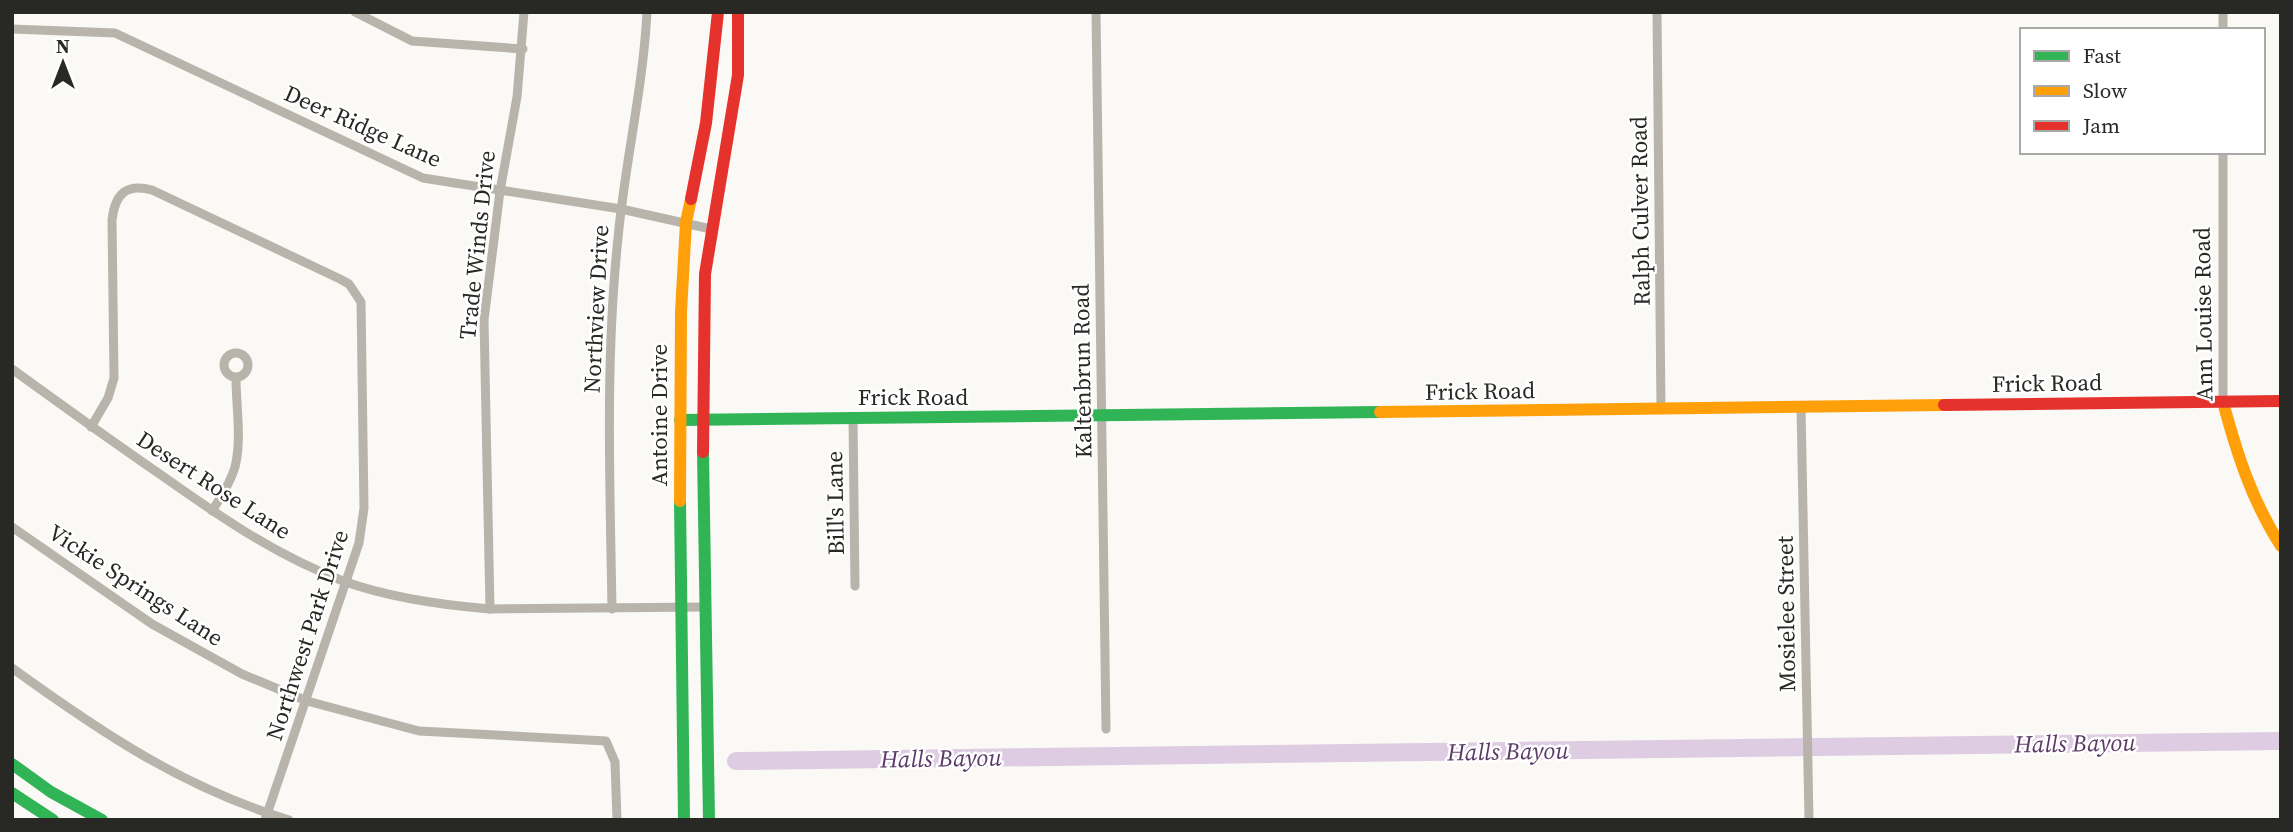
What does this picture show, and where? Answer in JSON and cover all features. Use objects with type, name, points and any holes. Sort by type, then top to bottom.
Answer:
[{"type":"main road","name":"Antoine Drive","points":[[684,820],[680,608],[681,312],[686,222],[706,123],[718,12]]},
{"type":"main road","name":"Antoine Drive","points":[[709,820],[702,420],[705,274],[738,75],[738,12]]},
{"type":"main road","name":"Frick Road","points":[[680,420],[2281,401]]},
{"type":"main road","name":"Ann Louise Road","points":[[2223,402],[2248,489],[2281,546]]},
{"type":"main road","points":[[12,764],[51,792],[102,820]]},
{"type":"main road","points":[[12,793],[53,820]]},
{"type":"street","points":[[355,12],[412,41],[523,49]]},
{"type":"street","name":"Trade Winds Drive","points":[[490,609],[484,320],[500,191],[517,97],[524,12]]},
{"type":"street","name":"Northview Drive","points":[[612,609],[613,297],[621,209],[641,85],[647,12]]},
{"type":"street","name":"Kaltenbrun Road","points":[[1096,12],[1106,729]]},
{"type":"street","name":"Ralph Culver Road","points":[[1657,12],[1661,409]]},
{"type":"street","name":"Deer Ridge Lane","points":[[12,29],[115,33],[423,178],[621,209],[711,229]]},
{"type":"street","name":"Ann Louise Road","points":[[2223,154],[2223,402]]},
{"type":"street","name":"Northwest Park Drive","points":[[91,426],[108,398],[114,377],[112,220],[117,201],[128,189],[140,187],[152,190],[340,279],[349,284],[361,302],[364,508],[359,543],[267,816]]},
{"type":"street","name":"Desert Rose Lane","points":[[12,369],[212,511],[275,551],[346,582],[398,596],[490,609],[704,607]]},
{"type":"street","points":[[212,511],[226,487],[237,453],[236,378]]},
{"type":"street","name":"Mosielee Street","points":[[1801,407],[1809,820]]},
{"type":"street","name":"Bill's Lane","points":[[853,418],[855,586]]},
{"type":"street","name":"Vickie Springs Lane","points":[[12,527],[152,624],[242,674],[307,701],[419,732],[606,741],[615,762],[617,820]]},
{"type":"street","points":[[12,668],[128,748],[267,816],[289,820]]},
{"type":"waterway","name":"Halls Bayou","points":[[736,761],[2281,741]]},
{"type":"traffic: fast","points":[[680,420],[1380,412]]},
{"type":"traffic: fast","points":[[703,452],[709,820]]},
{"type":"traffic: fast","points":[[680,501],[684,820]]},
{"type":"traffic: fast","points":[[12,764],[51,792],[102,820]]},
{"type":"traffic: fast","points":[[12,793],[53,820]]},
{"type":"traffic: slow","points":[[680,501],[681,312],[686,222],[691,199]]},
{"type":"traffic: slow","points":[[2223,402],[2246,477],[2281,546]]},
{"type":"traffic: slow","points":[[1380,412],[1944,405]]},
{"type":"traffic: jam","points":[[691,199],[706,123],[718,12]]},
{"type":"traffic: jam","points":[[703,452],[705,274],[738,75],[738,12]]},
{"type":"traffic: jam","points":[[1944,405],[2281,401]]}]
